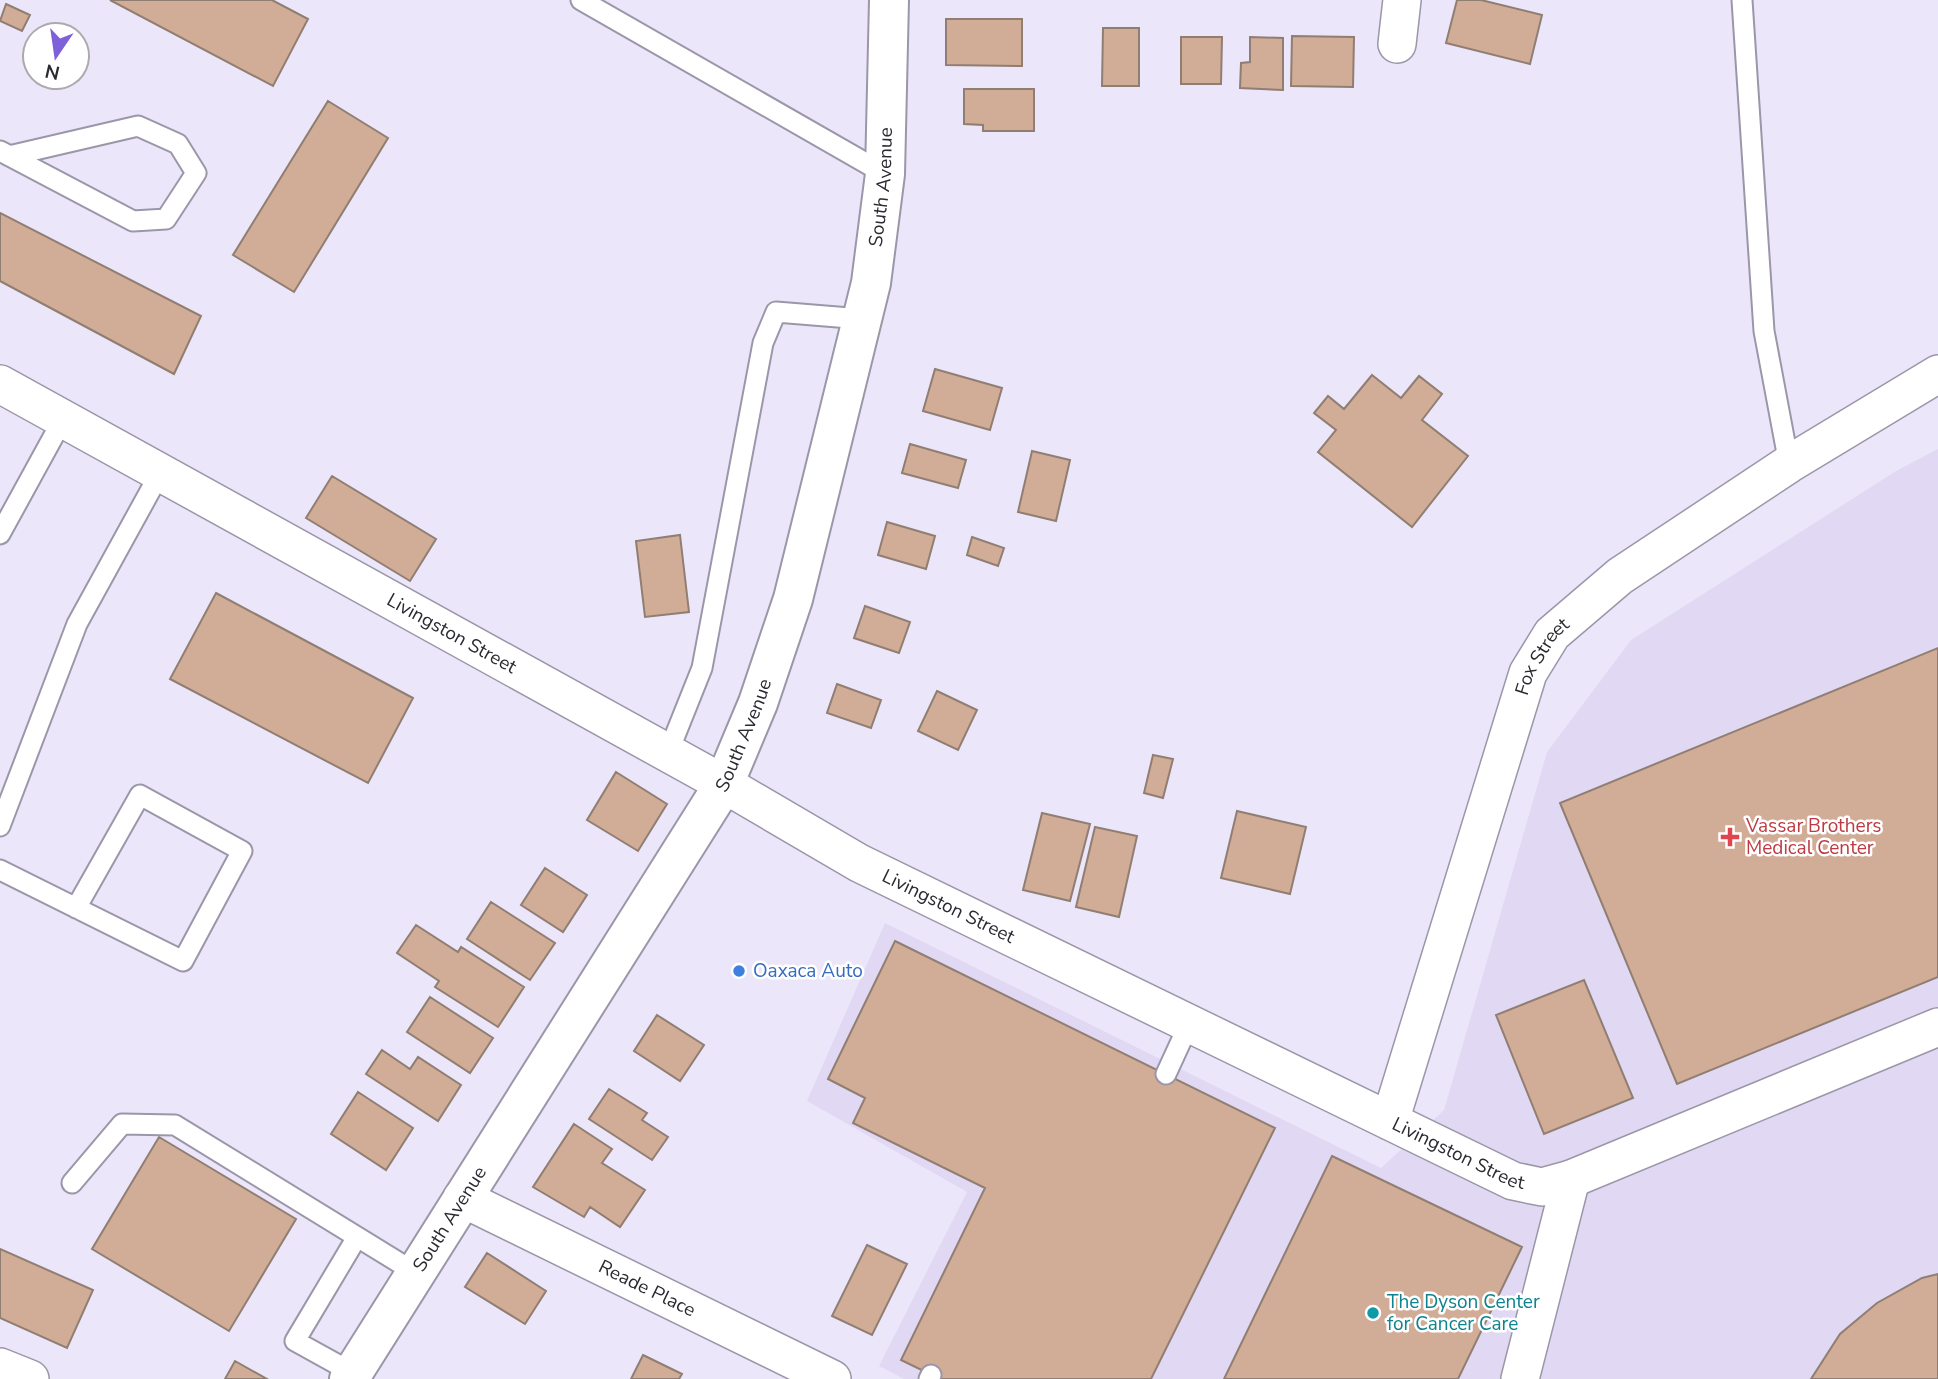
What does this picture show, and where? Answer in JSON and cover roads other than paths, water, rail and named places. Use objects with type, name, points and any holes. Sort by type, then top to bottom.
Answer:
[{"type":"street","name":"South Avenue","points":[[351,1376],[724,784],[758,702],[793,599],[871,283],[885,174],[889,0]]},
{"type":"street","points":[[1397,44],[1402,0]]},
{"type":"street","name":"Fox Street","points":[[1390,1122],[1528,673],[1552,634],[1620,576],[1789,464],[1938,374]]},
{"type":"street","name":"Livingston Street","points":[[0,384],[724,784],[859,863],[1513,1181],[1542,1187],[1571,1179],[1938,1027]]},
{"type":"street","points":[[1520,1379],[1571,1179]]},
{"type":"street","name":"Reade Place","points":[[462,1198],[832,1379]]},
{"type":"street","points":[[0,1367],[30,1379]]},
{"type":"lane","points":[[582,0],[885,174]]},
{"type":"lane","points":[[1742,0],[1764,331],[1789,464]]},
{"type":"lane","points":[[138,126],[178,144],[196,173],[166,219],[133,221],[4,154],[138,126]]},
{"type":"lane","points":[[668,753],[702,668],[763,343],[776,312],[862,319]]},
{"type":"lane","points":[[0,534],[63,419]]},
{"type":"lane","points":[[0,826],[77,624],[160,472]]},
{"type":"lane","points":[[0,870],[76,908],[183,961],[242,851],[140,795],[76,908]]},
{"type":"lane","points":[[1166,1074],[1189,1024]]},
{"type":"lane","points":[[72,1183],[122,1124],[175,1125],[416,1273]]},
{"type":"lane","points":[[351,1376],[295,1341],[357,1237]]},
{"type":"place","name":"Vassar Brothers Medical Center","points":[[1730,837]]},
{"type":"place","name":"Oaxaca Auto","points":[[739,971]]},
{"type":"place","name":"The Dyson Center for Cancer Care","points":[[1373,1313]]}]
